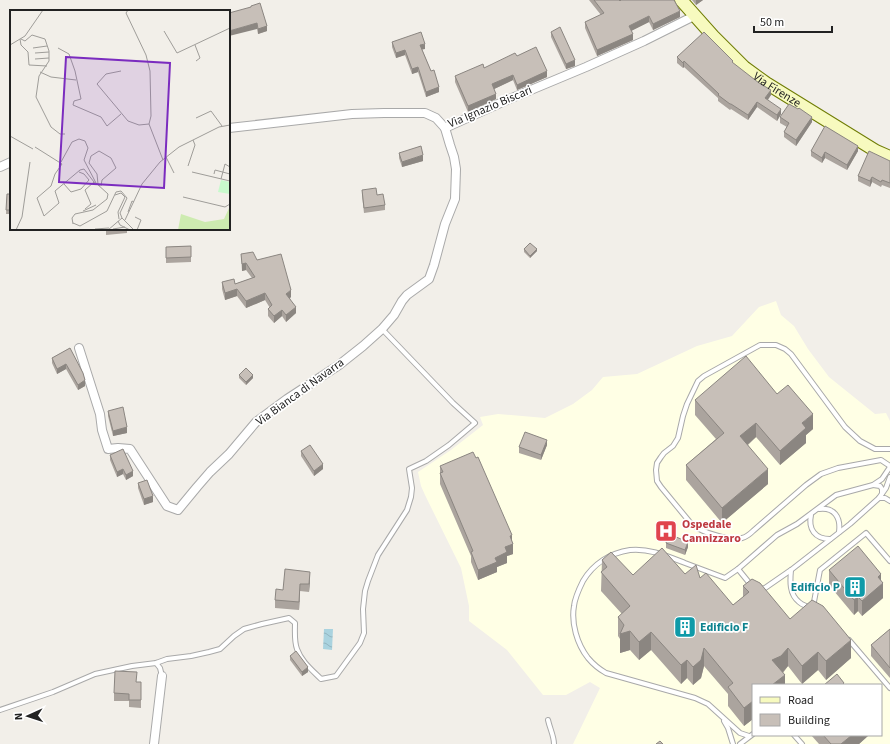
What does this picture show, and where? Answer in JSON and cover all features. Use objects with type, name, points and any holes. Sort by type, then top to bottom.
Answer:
[{"type":"street","name":"Via Firenze","points":[[681,0],[694,16],[744,67],[766,83],[876,152],[890,157]]},
{"type":"street","name":"Via Ignazio Biscari","points":[[230,128],[352,114],[425,113],[436,118],[445,128],[644,41],[694,16]]},
{"type":"street","name":"Via Bianca di Navarra","points":[[80,348],[100,414],[102,430],[108,449],[130,449],[167,506],[178,510],[210,472],[229,454],[256,422],[339,365],[363,346],[382,329],[394,315],[407,295],[429,279],[445,224],[455,199],[456,169],[445,128]]},
{"type":"street","points":[[0,168],[10,163]]},
{"type":"street","points":[[154,744],[162,676]]},
{"type":"lane","points":[[0,710],[53,692],[95,674],[220,649],[244,629],[289,618],[295,623],[296,648],[311,670],[321,678],[336,676],[360,643],[364,633],[363,609],[368,581],[378,555],[407,510],[411,498],[412,488],[409,469],[426,461],[449,445],[475,423],[453,403],[382,329]]},
{"type":"lane","points":[[751,735],[740,733],[708,704],[695,698],[606,673],[597,668],[588,657],[577,637],[573,618],[573,607],[579,588],[593,568],[611,555],[620,552],[639,550],[663,554],[725,578],[777,536],[797,524],[836,495],[872,485],[882,479],[890,466],[881,460],[838,468],[821,474],[806,484],[753,532],[741,538],[726,537],[708,532],[699,529],[689,521],[657,481],[657,463],[664,453],[673,446],[678,438],[687,404],[698,381],[704,376],[760,345],[776,344],[790,354],[846,427],[860,441],[875,449],[890,449]]},
{"type":"lane","points":[[881,450],[881,460]]},
{"type":"lane","points":[[738,568],[752,586],[759,589],[765,588],[791,570],[850,524],[879,498],[890,477]]},
{"type":"lane","points":[[872,485],[880,486],[882,493]]},
{"type":"lane","points":[[879,498],[885,498],[890,502]]},
{"type":"lane","points":[[818,509],[824,508],[835,514],[839,519],[839,532]]},
{"type":"lane","points":[[811,514],[810,527],[813,532],[818,537],[830,539]]},
{"type":"lane","points":[[791,570],[791,592],[799,602],[815,610],[820,570],[866,533],[890,561]]},
{"type":"lane","points":[[844,635],[890,688]]},
{"type":"lane","points":[[156,663],[160,668],[162,676]]},
{"type":"lane","points":[[721,716],[728,728],[733,744]]},
{"type":"lane","points":[[548,720],[549,728],[554,738],[554,744]]},
{"type":"lane","points":[[740,744],[751,735]]},
{"type":"lane","points":[[795,736],[802,744]]},
{"type":"shaded area","name":"Ospedale Cannizzaro","points":[[776,301],[781,315],[794,326],[808,349],[829,377],[875,414],[886,413],[890,421],[890,744],[573,744],[600,688],[590,682],[566,695],[543,695],[507,650],[469,621],[469,606],[461,568],[425,495],[421,486],[418,472],[451,450],[483,425],[480,417],[498,414],[545,418],[573,404],[592,390],[603,377],[637,374],[697,346],[732,336],[759,307]]},
{"type":"water","points":[[324,629],[333,629],[332,650],[323,649]]},
{"type":"building","points":[[594,0],[674,0],[680,11],[653,24],[649,16],[629,26],[633,34],[597,50],[585,22],[604,13]]},
{"type":"building","points":[[260,3],[267,26],[258,29],[257,23],[230,31],[230,13]]},
{"type":"building","points":[[560,27],[575,60],[566,64],[551,32]]},
{"type":"building","points":[[421,32],[425,44],[420,45],[431,71],[434,70],[439,87],[426,92],[418,67],[412,69],[405,50],[396,53],[392,42]]},
{"type":"building","points":[[704,32],[733,61],[732,62],[759,83],[771,90],[765,98],[781,109],[777,115],[757,102],[748,115],[718,95],[719,94],[684,61],[683,63],[677,57]]},
{"type":"building","points":[[536,47],[547,71],[517,85],[513,75],[492,84],[496,94],[468,106],[455,76],[483,64],[484,68],[515,53],[517,56]]},
{"type":"building","points":[[789,104],[798,109],[799,108],[812,117],[796,140],[784,132],[789,123],[780,117]]},
{"type":"building","points":[[825,126],[858,146],[847,165],[825,152],[822,158],[811,151]]},
{"type":"building","points":[[421,146],[423,155],[402,162],[399,153]]},
{"type":"building","points":[[869,151],[890,161],[890,183],[882,180],[881,182],[872,177],[870,181],[858,176]]},
{"type":"building","points":[[376,188],[377,195],[383,194],[385,205],[364,208],[362,190]]},
{"type":"building","points":[[7,194],[10,194],[10,210],[6,210]]},
{"type":"building","points":[[530,243],[537,249],[530,256],[524,249]]},
{"type":"building","points":[[191,246],[191,257],[166,258],[166,247]]},
{"type":"building","points":[[253,252],[257,260],[281,254],[291,290],[286,294],[296,307],[286,315],[282,310],[274,316],[268,309],[272,305],[265,293],[246,301],[237,289],[225,293],[222,282],[234,279],[235,284],[255,277],[246,263],[242,264],[241,254]]},
{"type":"building","points":[[70,348],[85,380],[78,385],[66,364],[57,369],[52,358]]},
{"type":"building","points":[[746,356],[777,394],[788,385],[813,414],[802,423],[806,428],[780,451],[756,423],[740,436],[768,469],[722,508],[686,465],[724,433],[695,400]]},
{"type":"building","points":[[246,368],[253,375],[246,382],[239,375]]},
{"type":"building","points":[[123,407],[127,427],[113,431],[108,411]]},
{"type":"building","points":[[525,432],[547,440],[541,455],[519,447]]},
{"type":"building","points":[[310,445],[323,464],[314,471],[301,451]]},
{"type":"building","points":[[123,449],[133,471],[126,475],[123,469],[117,472],[110,455]]},
{"type":"building","points":[[473,452],[476,458],[478,457],[512,535],[510,536],[513,544],[505,547],[507,552],[495,558],[497,562],[478,570],[471,552],[473,551],[440,473],[443,472],[440,466]]},
{"type":"building","points":[[147,480],[153,496],[144,499],[138,483]]},
{"type":"building","points":[[669,534],[688,542],[685,550],[666,543]]},
{"type":"building","points":[[858,546],[881,574],[878,577],[883,583],[862,601],[858,597],[854,600],[829,570]]},
{"type":"building","points":[[662,548],[685,574],[696,565],[700,578],[706,573],[733,605],[749,592],[743,586],[752,579],[760,583],[790,619],[812,600],[823,606],[851,640],[826,661],[818,652],[802,666],[788,648],[781,656],[772,660],[785,675],[773,684],[752,684],[752,702],[744,708],[728,687],[733,683],[704,648],[701,660],[693,667],[687,660],[681,665],[651,632],[639,642],[630,631],[620,634],[624,625],[618,617],[630,606],[601,572],[607,567],[602,560],[611,552],[633,575]]},
{"type":"building","points":[[285,569],[310,572],[309,584],[300,584],[299,602],[275,600],[276,589],[283,590]]},
{"type":"building","points":[[890,629],[890,668],[871,645]]},
{"type":"building","points":[[296,651],[308,667],[302,672],[290,656]]},
{"type":"building","points":[[115,671],[137,672],[136,682],[141,682],[141,700],[129,700],[129,694],[114,693]]},
{"type":"building","points":[[837,674],[844,683],[843,684],[825,684]]},
{"type":"building","points":[[824,736],[851,736],[841,744],[831,744]]},
{"type":"building","points":[[660,741],[663,744],[656,744]]},
{"type":"place","name":"Ospedale Cannizzaro","points":[[666,531]]},
{"type":"place","name":"Edificio P","points":[[855,587]]},
{"type":"place","name":"Edificio F","points":[[685,627]]}]
